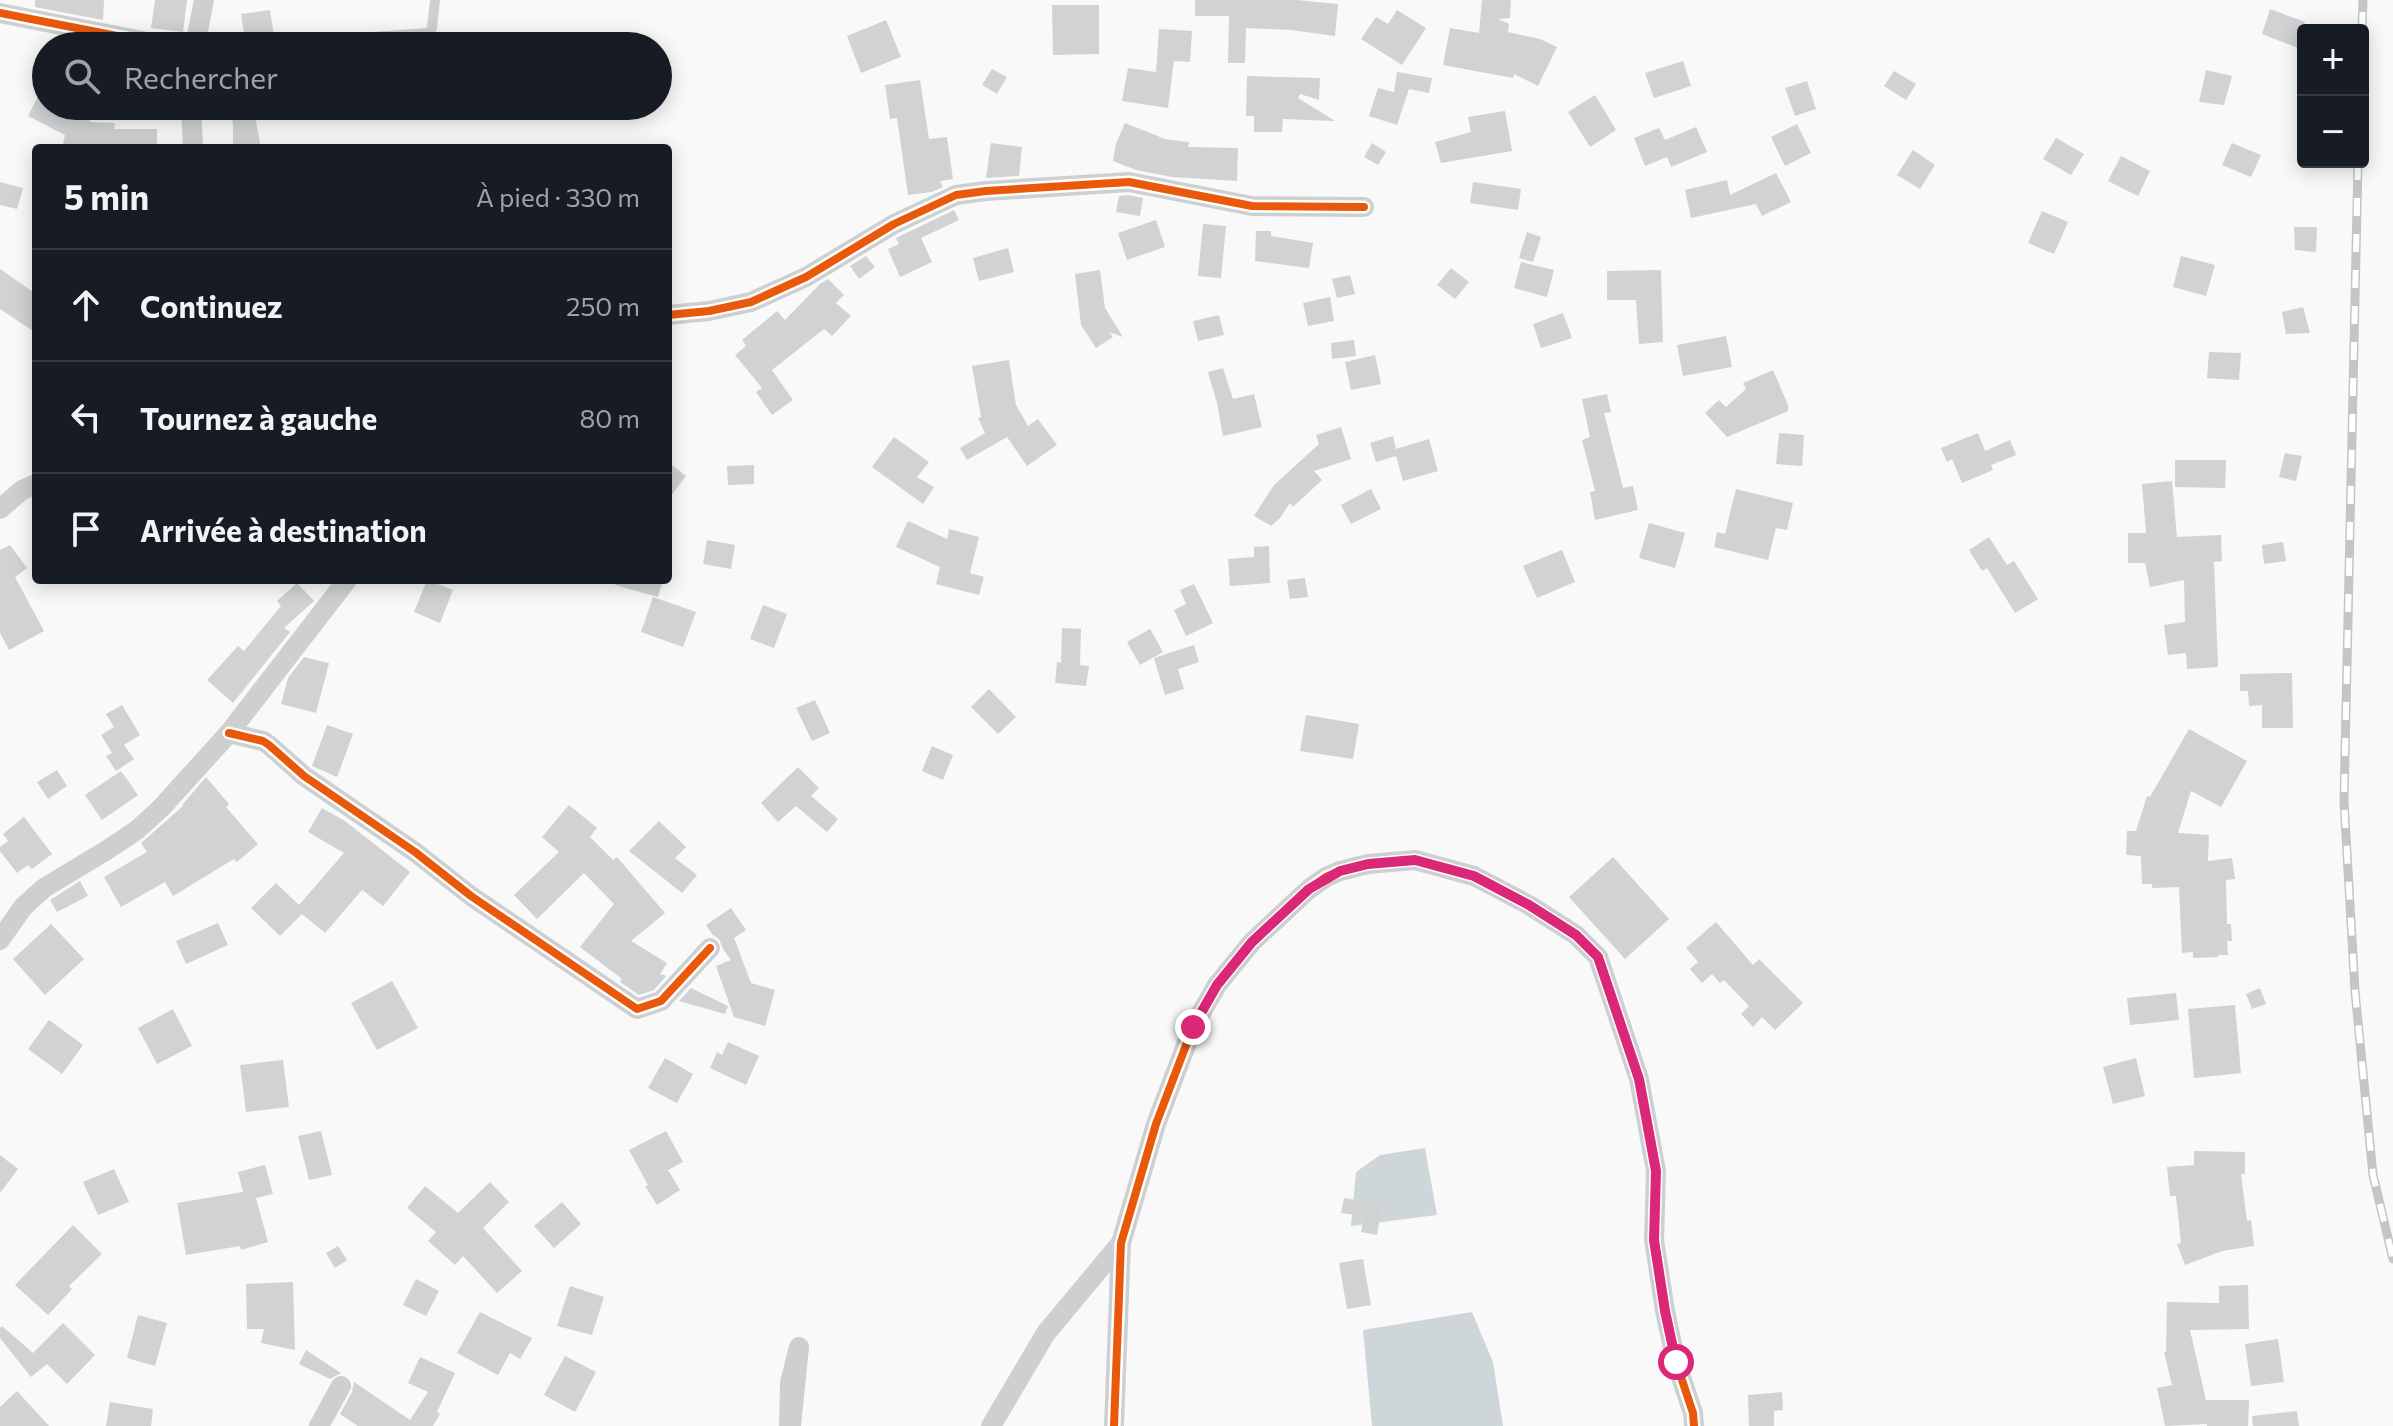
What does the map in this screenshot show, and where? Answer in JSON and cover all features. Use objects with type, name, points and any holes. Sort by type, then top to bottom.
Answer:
[{"type":"street","points":[[198,32],[204,0]]},
{"type":"street","points":[[0,13],[97,32]]},
{"type":"street","points":[[192,120],[193,144]]},
{"type":"street","points":[[672,315],[751,302],[806,277],[894,224],[956,195],[1129,182],[1252,206],[1364,207]]},
{"type":"street","points":[[0,509],[22,490],[32,486]]},
{"type":"street","points":[[0,940],[23,907],[44,888],[137,830],[161,808],[229,733],[344,584]]},
{"type":"street","points":[[229,733],[269,745],[304,776],[415,852],[471,896],[637,1009],[661,1001],[710,948]]},
{"type":"street","points":[[1114,1426],[1121,1243],[1156,1124],[1193,1027],[1217,985],[1252,942],[1309,889],[1340,871],[1368,864],[1415,860],[1474,876],[1529,905],[1576,935],[1598,957],[1639,1079],[1656,1171],[1654,1240],[1665,1311],[1694,1426]]},
{"type":"street","points":[[991,1426],[1046,1333],[1121,1243]]},
{"type":"street","points":[[319,1426],[341,1386]]},
{"type":"lane","points":[[429,32],[435,0]]},
{"type":"shaded area","points":[[1425,1148],[1437,1215],[1351,1226],[1356,1172],[1380,1155]]},
{"type":"shaded area","points":[[1472,1312],[1493,1362],[1503,1426],[1372,1426],[1363,1330]]},
{"type":"building","points":[[35,0],[104,0],[103,20],[35,7]]},
{"type":"building","points":[[155,0],[187,0],[183,32],[151,28]]},
{"type":"building","points":[[1195,0],[1296,0],[1338,4],[1335,36],[1246,28],[1245,63],[1228,63],[1229,16],[1195,16]]},
{"type":"building","points":[[1482,0],[1511,0],[1510,18],[1498,19],[1509,24],[1508,32],[1540,39],[1557,47],[1538,86],[1514,74],[1513,78],[1443,65],[1450,28],[1479,33]]},
{"type":"building","points":[[1052,5],[1099,5],[1099,54],[1053,55]]},
{"type":"building","points":[[2270,9],[2305,22],[2297,24],[2297,48],[2262,34]]},
{"type":"building","points":[[270,10],[273,32],[244,32],[241,14]]},
{"type":"building","points":[[1397,10],[1426,28],[1402,65],[1361,39],[1376,17],[1388,24]]},
{"type":"building","points":[[886,20],[901,57],[861,73],[847,36]]},
{"type":"building","points":[[1159,29],[1192,31],[1190,62],[1174,61],[1168,108],[1122,101],[1128,68],[1156,72]]},
{"type":"building","points":[[1683,61],[1691,86],[1654,98],[1645,73]]},
{"type":"building","points":[[992,69],[1007,77],[997,94],[982,85]]},
{"type":"building","points":[[2206,70],[2232,76],[2224,105],[2199,102]]},
{"type":"building","points":[[1894,71],[1916,84],[1906,100],[1884,86]]},
{"type":"building","points":[[1397,72],[1432,78],[1429,93],[1409,89],[1397,125],[1369,116],[1378,88],[1394,92]]},
{"type":"building","points":[[1247,76],[1320,78],[1319,100],[1300,94],[1298,98],[1335,121],[1283,119],[1282,132],[1254,132],[1254,116],[1246,116]]},
{"type":"building","points":[[920,80],[929,139],[947,137],[953,179],[940,181],[943,187],[932,192],[908,195],[897,118],[890,119],[885,85]]},
{"type":"building","points":[[1807,81],[1816,109],[1795,116],[1785,88]]},
{"type":"building","points":[[1595,95],[1616,130],[1590,147],[1568,112]]},
{"type":"building","points":[[1505,111],[1512,151],[1441,163],[1435,142],[1471,132],[1468,117]]},
{"type":"building","points":[[36,120],[90,120],[115,123],[114,129],[157,129],[157,144],[63,144],[65,135]]},
{"type":"building","points":[[232,120],[256,120],[260,144],[233,144]]},
{"type":"building","points":[[1125,123],[1165,139],[1189,142],[1188,147],[1238,148],[1237,181],[1172,177],[1136,170],[1113,161]]},
{"type":"building","points":[[1797,124],[1811,153],[1785,166],[1771,137]]},
{"type":"building","points":[[1696,127],[1707,152],[1671,167],[1667,157],[1645,166],[1634,138],[1659,128],[1665,140]]},
{"type":"building","points":[[2056,138],[2084,154],[2071,175],[2043,159]]},
{"type":"building","points":[[991,143],[1022,147],[1019,176],[986,178]]},
{"type":"building","points":[[1372,143],[1386,152],[1378,165],[1364,157]]},
{"type":"building","points":[[2232,143],[2261,155],[2251,177],[2222,165]]},
{"type":"building","points":[[1913,150],[1935,165],[1920,189],[1897,175]]},
{"type":"building","points":[[2121,156],[2150,171],[2138,196],[2108,181]]},
{"type":"building","points":[[1776,173],[1791,202],[1762,216],[1756,204],[1691,218],[1685,190],[1727,180],[1730,195]]},
{"type":"building","points":[[0,182],[23,188],[17,209],[0,205]]},
{"type":"building","points":[[1473,182],[1521,189],[1518,210],[1470,203]]},
{"type":"building","points":[[1119,196],[1143,198],[1140,216],[1116,212]]},
{"type":"building","points":[[954,210],[959,220],[921,238],[932,262],[900,277],[888,249],[899,244],[896,238]]},
{"type":"building","points":[[2042,211],[2068,222],[2054,254],[2028,243]]},
{"type":"building","points":[[1156,220],[1165,247],[1127,260],[1118,233]]},
{"type":"building","points":[[1203,224],[1226,226],[1221,278],[1198,276]]},
{"type":"building","points":[[2294,227],[2317,227],[2316,252],[2295,250]]},
{"type":"building","points":[[1256,231],[1271,231],[1271,236],[1313,243],[1309,268],[1255,261]]},
{"type":"building","points":[[1527,232],[1541,237],[1533,262],[1519,258]]},
{"type":"building","points":[[1008,248],[1014,272],[979,281],[973,258]]},
{"type":"building","points":[[866,256],[875,267],[859,279],[850,266]]},
{"type":"building","points":[[2181,256],[2215,265],[2206,296],[2173,287]]},
{"type":"building","points":[[1521,262],[1554,270],[1547,297],[1514,288]]},
{"type":"building","points":[[1451,268],[1469,282],[1455,299],[1437,285]]},
{"type":"building","points":[[0,269],[32,291],[32,330],[0,309]]},
{"type":"building","points":[[1100,270],[1105,308],[1123,337],[1109,332],[1113,337],[1096,348],[1081,325],[1075,274]]},
{"type":"building","points":[[1661,270],[1663,342],[1639,344],[1636,300],[1607,300],[1607,271]]},
{"type":"building","points":[[1350,275],[1355,294],[1337,298],[1332,279]]},
{"type":"building","points":[[828,279],[844,295],[836,303],[851,316],[832,336],[824,329],[772,370],[793,400],[772,415],[756,392],[762,388],[735,355],[746,346],[742,340],[777,311],[785,320]]},
{"type":"building","points":[[1330,297],[1334,321],[1308,326],[1303,303]]},
{"type":"building","points":[[2303,307],[2310,333],[2286,334],[2282,312]]},
{"type":"building","points":[[1563,313],[1572,338],[1541,348],[1533,324]]},
{"type":"building","points":[[1219,315],[1224,335],[1198,341],[1193,321]]},
{"type":"building","points":[[1726,336],[1732,367],[1683,376],[1677,345]]},
{"type":"building","points":[[1354,340],[1356,356],[1332,359],[1331,343]]},
{"type":"building","points":[[2209,352],[2241,353],[2239,380],[2207,378]]},
{"type":"building","points":[[1375,355],[1381,384],[1351,390],[1345,362]]},
{"type":"building","points":[[1009,360],[1016,405],[1028,426],[1038,419],[1057,445],[1027,466],[1007,437],[967,460],[960,448],[985,433],[978,418],[981,417],[972,366]]},
{"type":"building","points":[[1223,368],[1233,399],[1254,394],[1262,427],[1223,436],[1208,372]]},
{"type":"building","points":[[1773,370],[1788,411],[1727,437],[1705,413],[1719,400],[1726,407],[1746,389],[1743,383]]},
{"type":"building","points":[[1607,394],[1611,412],[1604,413],[1623,488],[1633,486],[1638,510],[1595,520],[1590,492],[1595,491],[1582,440],[1590,437],[1582,399]]},
{"type":"building","points":[[1341,427],[1351,459],[1314,471],[1322,480],[1293,507],[1290,503],[1271,526],[1254,516],[1274,485],[1319,444],[1316,435]]},
{"type":"building","points":[[1779,433],[1804,435],[1802,466],[1776,464]]},
{"type":"building","points":[[1978,433],[1985,451],[2010,440],[2016,455],[1991,465],[1993,470],[1962,483],[1952,459],[1947,462],[1941,448]]},
{"type":"building","points":[[1393,436],[1396,449],[1429,439],[1438,471],[1403,481],[1396,456],[1376,462],[1370,443]]},
{"type":"building","points":[[894,437],[929,462],[917,477],[934,487],[923,504],[872,467]]},
{"type":"building","points":[[2285,453],[2302,456],[2296,481],[2279,477]]},
{"type":"building","points":[[2175,460],[2226,460],[2225,488],[2175,487]]},
{"type":"building","points":[[672,465],[686,476],[672,495]]},
{"type":"building","points":[[754,465],[754,484],[728,485],[727,466]]},
{"type":"building","points":[[2172,481],[2177,537],[2221,535],[2222,561],[2214,562],[2218,667],[2187,669],[2186,653],[2168,655],[2164,625],[2185,622],[2184,580],[2150,587],[2145,563],[2128,563],[2128,533],[2146,533],[2142,484]]},
{"type":"building","points":[[1371,489],[1381,509],[1351,524],[1341,505]]},
{"type":"building","points":[[1736,489],[1793,503],[1787,530],[1776,528],[1768,560],[1714,547],[1717,532],[1725,534]]},
{"type":"building","points":[[908,521],[947,539],[949,529],[979,537],[970,573],[984,577],[979,595],[936,584],[940,567],[896,547]]},
{"type":"building","points":[[1649,523],[1685,533],[1675,568],[1639,558]]},
{"type":"building","points":[[1989,537],[2007,565],[2014,561],[2038,599],[2015,613],[1987,568],[1982,571],[1969,550]]},
{"type":"building","points":[[707,540],[735,545],[731,569],[703,564]]},
{"type":"building","points":[[2283,542],[2286,561],[2264,564],[2262,545]]},
{"type":"building","points":[[10,545],[27,568],[15,577],[44,631],[9,650],[0,633],[0,550]]},
{"type":"building","points":[[1269,546],[1270,583],[1230,586],[1228,559],[1254,557],[1254,547]]},
{"type":"building","points":[[1562,550],[1575,582],[1537,598],[1523,566]]},
{"type":"building","points":[[1305,578],[1308,597],[1290,599],[1287,580]]},
{"type":"building","points":[[298,584],[314,601],[284,628],[290,632],[233,703],[207,680],[238,646],[244,651],[281,606],[277,601]]},
{"type":"building","points":[[425,584],[437,584],[453,590],[440,623],[414,612]]},
{"type":"building","points":[[615,584],[662,584],[658,597]]},
{"type":"building","points":[[1194,584],[1213,623],[1186,636],[1174,610],[1186,604],[1180,590]]},
{"type":"building","points":[[653,597],[696,612],[683,647],[641,632]]},
{"type":"building","points":[[763,605],[787,614],[774,648],[750,639]]},
{"type":"building","points":[[1062,628],[1081,629],[1080,665],[1089,666],[1086,686],[1055,683],[1057,662],[1061,663]]},
{"type":"building","points":[[1150,629],[1163,652],[1140,665],[1127,642]]},
{"type":"building","points":[[1194,645],[1199,662],[1178,669],[1184,689],[1165,695],[1154,658]]},
{"type":"building","points":[[304,657],[329,663],[316,713],[281,704],[288,678]]},
{"type":"building","points":[[2292,673],[2293,728],[2262,728],[2262,705],[2249,706],[2248,691],[2240,691],[2240,674]]},
{"type":"building","points":[[989,689],[1016,717],[998,734],[971,707]]},
{"type":"building","points":[[815,700],[830,733],[812,741],[796,708]]},
{"type":"building","points":[[122,705],[140,735],[124,745],[134,759],[116,771],[106,756],[112,753],[101,735],[114,727],[106,714]]},
{"type":"building","points":[[1306,715],[1359,724],[1353,759],[1300,751]]},
{"type":"building","points":[[327,725],[353,734],[337,777],[312,766]]},
{"type":"building","points":[[2189,729],[2247,761],[2221,807],[2191,791],[2178,833],[2209,835],[2208,861],[2232,858],[2235,879],[2226,880],[2227,924],[2231,924],[2232,941],[2227,941],[2228,955],[2218,957],[2193,958],[2193,952],[2182,953],[2179,887],[2152,888],[2152,884],[2142,884],[2141,856],[2126,855],[2127,831],[2136,831],[2147,796],[2150,797]]},
{"type":"building","points":[[932,746],[953,755],[943,780],[922,771]]},
{"type":"building","points":[[798,767],[819,788],[811,796],[838,819],[827,832],[796,806],[778,822],[761,803]]},
{"type":"building","points":[[57,770],[67,786],[48,799],[37,782]]},
{"type":"building","points":[[121,771],[138,795],[102,820],[85,795]]},
{"type":"building","points":[[206,777],[229,804],[226,807],[258,844],[237,862],[234,859],[173,896],[165,882],[121,907],[104,877],[147,852],[141,843],[183,806]]},
{"type":"building","points":[[569,805],[597,828],[590,837],[613,860],[617,857],[665,913],[631,941],[667,963],[660,974],[666,976],[654,990],[639,995],[580,947],[614,904],[584,873],[537,919],[514,895],[559,852],[542,837]]},
{"type":"building","points":[[322,808],[345,821],[410,872],[383,906],[362,890],[325,933],[302,914],[280,936],[251,908],[276,883],[299,905],[344,853],[308,832]]},
{"type":"building","points":[[24,817],[52,854],[32,869],[28,865],[17,873],[0,847],[8,841],[3,834]]},
{"type":"building","points":[[659,821],[686,847],[675,858],[697,875],[682,893],[629,851]]},
{"type":"building","points":[[1613,857],[1669,919],[1625,959],[1569,897]]},
{"type":"building","points":[[80,881],[88,896],[57,912],[50,900]]},
{"type":"building","points":[[731,908],[746,930],[734,938],[751,983],[775,990],[765,1026],[734,1017],[716,966],[731,960],[719,939],[706,925]]},
{"type":"building","points":[[1716,922],[1753,965],[1759,959],[1803,1003],[1775,1030],[1762,1017],[1753,1027],[1741,1014],[1749,1006],[1724,980],[1720,983],[1712,974],[1702,983],[1690,969],[1698,962],[1686,948]]},
{"type":"building","points":[[218,923],[228,945],[186,964],[176,941]]},
{"type":"building","points":[[51,924],[84,959],[45,995],[13,959]]},
{"type":"building","points":[[392,981],[418,1028],[377,1050],[351,1003]]},
{"type":"building","points":[[691,988],[728,1006],[725,1014],[679,1001]]},
{"type":"building","points":[[2260,988],[2266,1004],[2252,1009],[2246,994]]},
{"type":"building","points":[[2176,993],[2179,1020],[2130,1025],[2127,998]]},
{"type":"building","points":[[2235,1005],[2241,1073],[2194,1078],[2188,1009]]},
{"type":"building","points":[[173,1009],[192,1046],[157,1064],[138,1028]]},
{"type":"building","points":[[49,1020],[83,1045],[62,1074],[28,1049]]},
{"type":"building","points":[[728,1042],[759,1056],[746,1085],[710,1068],[717,1052],[722,1055]]},
{"type":"building","points":[[665,1058],[693,1074],[677,1103],[648,1088]]},
{"type":"building","points":[[2136,1058],[2145,1096],[2113,1104],[2103,1067]]},
{"type":"building","points":[[283,1060],[289,1107],[246,1112],[240,1065]]},
{"type":"building","points":[[321,1131],[332,1175],[309,1180],[298,1136]]},
{"type":"building","points":[[666,1131],[683,1162],[668,1170],[680,1190],[657,1205],[629,1150]]},
{"type":"building","points":[[2194,1151],[2245,1152],[2245,1174],[2241,1174],[2247,1221],[2251,1220],[2254,1246],[2222,1251],[2185,1265],[2177,1244],[2181,1243],[2176,1196],[2170,1196],[2167,1167],[2194,1165]]},
{"type":"building","points":[[0,1155],[18,1169],[0,1193]]},
{"type":"building","points":[[265,1165],[273,1194],[256,1198],[268,1242],[241,1250],[240,1246],[186,1255],[177,1203],[243,1192],[238,1172]]},
{"type":"building","points":[[114,1169],[129,1202],[98,1215],[83,1182]]},
{"type":"building","points":[[490,1182],[509,1202],[483,1228],[522,1271],[497,1293],[463,1256],[455,1265],[428,1241],[436,1232],[407,1208],[425,1186],[458,1213]]},
{"type":"building","points":[[1344,1198],[1382,1204],[1377,1235],[1361,1232],[1364,1216],[1341,1213]]},
{"type":"building","points":[[562,1202],[581,1224],[554,1248],[534,1226]]},
{"type":"building","points":[[73,1225],[102,1254],[69,1286],[72,1289],[48,1315],[15,1285]]},
{"type":"building","points":[[338,1246],[347,1260],[335,1268],[326,1253]]},
{"type":"building","points":[[1363,1259],[1371,1305],[1347,1309],[1339,1263]]},
{"type":"building","points":[[416,1279],[439,1291],[426,1316],[403,1305]]},
{"type":"building","points":[[293,1282],[295,1350],[261,1343],[264,1329],[247,1329],[246,1284]]},
{"type":"building","points":[[2248,1285],[2249,1329],[2190,1330],[2206,1400],[2249,1400],[2248,1426],[2165,1426],[2157,1388],[2172,1385],[2164,1352],[2167,1302],[2219,1303],[2219,1286]]},
{"type":"building","points":[[570,1286],[604,1297],[592,1335],[557,1326]]},
{"type":"building","points":[[480,1312],[532,1338],[520,1359],[510,1353],[498,1375],[457,1353]]},
{"type":"building","points":[[138,1315],[167,1323],[155,1366],[127,1358]]},
{"type":"building","points":[[63,1323],[95,1355],[67,1384],[47,1364],[31,1377],[0,1338],[2,1326],[33,1353]]},
{"type":"building","points":[[2278,1339],[2284,1382],[2251,1386],[2245,1344]]},
{"type":"building","points":[[306,1350],[341,1373],[330,1379],[299,1364]]},
{"type":"building","points":[[565,1356],[596,1372],[575,1412],[544,1395]]},
{"type":"building","points":[[420,1357],[455,1373],[433,1426],[358,1426],[340,1414],[354,1382],[410,1420],[428,1392],[408,1383]]},
{"type":"building","points":[[17,1391],[49,1426],[0,1426],[0,1407]]},
{"type":"building","points":[[1782,1392],[1783,1410],[1774,1411],[1774,1426],[1749,1426],[1748,1395]]},
{"type":"building","points":[[110,1402],[153,1409],[151,1426],[106,1426]]},
{"type":"building","points":[[2297,1411],[2299,1426],[2253,1426],[2252,1416]]},
{"type":"railway","points":[[2362,24],[2363,0]]},
{"type":"railway","points":[[2358,168],[2344,801],[2355,991],[2373,1175],[2393,1259]]},
{"type":"cycle path","points":[[0,13],[97,32]]},
{"type":"cycle path","points":[[672,315],[751,302],[806,277],[894,224],[956,195],[1129,182],[1252,206],[1364,207]]},
{"type":"cycle path","points":[[229,733],[269,745],[304,776],[415,852],[471,896],[637,1009],[661,1001],[710,948]]},
{"type":"cycle path","points":[[1114,1426],[1121,1243],[1156,1124],[1193,1027],[1217,985],[1252,942],[1309,889],[1340,871],[1368,864],[1415,860],[1474,876],[1529,905],[1576,935],[1598,957],[1639,1079],[1656,1171],[1654,1240],[1665,1311],[1694,1426]]},
{"type":"route","points":[[1193,1027],[1217,985],[1252,942],[1292,903],[1326,877],[1368,864],[1415,860],[1474,876],[1529,905],[1576,935],[1598,957],[1639,1079],[1656,1171],[1654,1240],[1676,1362]]}]
